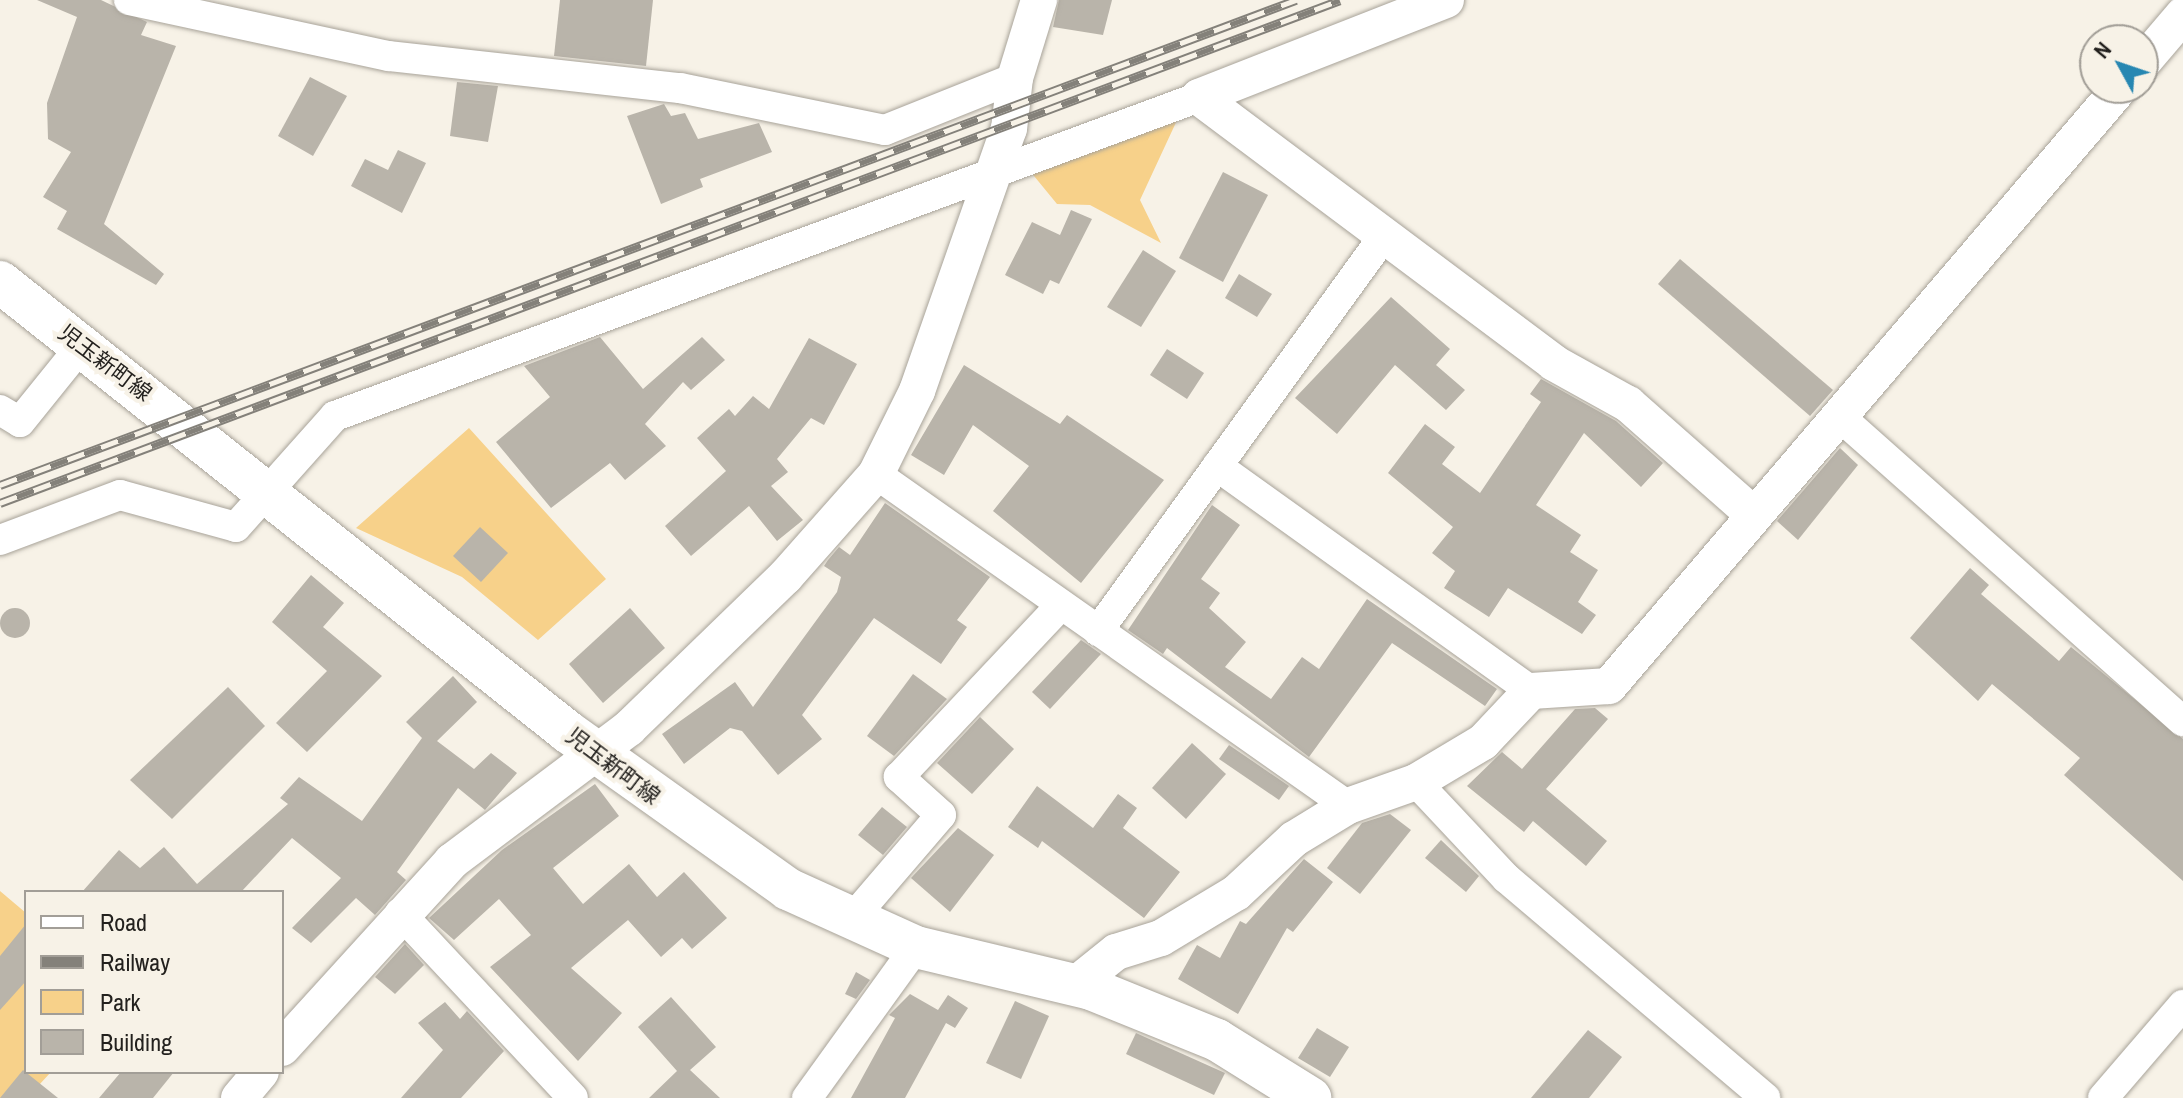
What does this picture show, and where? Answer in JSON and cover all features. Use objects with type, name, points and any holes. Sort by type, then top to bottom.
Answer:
[{"type":"main road","name":"児玉新町線","points":[[0,282],[83,344],[598,754],[736,856],[851,920],[916,947],[1076,984],[1217,1040],[1310,1098]]},
{"type":"street","points":[[129,0],[389,56],[680,88],[885,130],[1015,78]]},
{"type":"street","points":[[284,1046],[400,913],[452,861],[598,754],[785,577],[876,474],[917,391],[1009,129],[1015,78],[1039,0]]},
{"type":"street","points":[[0,540],[120,495],[230,529],[268,492],[335,416],[990,179],[1446,0]]},
{"type":"street","points":[[2159,43],[2183,15]]},
{"type":"street","points":[[1199,97],[1554,363],[1628,404],[1754,515]]},
{"type":"street","points":[[1217,466],[1531,691],[1609,686],[2106,104]]},
{"type":"street","points":[[1098,631],[1383,237]]},
{"type":"street","points":[[0,410],[20,422],[83,344]]},
{"type":"street","points":[[1839,416],[2183,721]]},
{"type":"street","points":[[876,474],[1348,806]]},
{"type":"street","points":[[851,920],[941,815],[899,777],[1061,605]]},
{"type":"street","points":[[1076,984],[1116,952],[1161,938],[1236,893],[1294,839],[1348,806],[1416,782],[1483,742],[1531,691]]},
{"type":"street","points":[[1416,782],[1506,878],[1765,1098]]},
{"type":"street","points":[[400,913],[573,1098]]},
{"type":"street","points":[[807,1098],[916,947]]},
{"type":"street","points":[[2103,1098],[2183,1005]]},
{"type":"street","points":[[239,1098],[259,1074]]},
{"type":"green space","points":[[1185,103],[1140,200],[1161,243],[1090,205],[1057,204],[1025,165]]},
{"type":"green space","points":[[469,428],[606,579],[538,640],[462,577],[356,528]]},
{"type":"green space","points":[[0,891],[24,911],[24,1074],[49,1074],[27,1098],[0,1098]]},
{"type":"building","points":[[37,0],[101,0],[147,22],[141,35],[176,46],[104,224],[164,274],[156,285],[57,229],[67,211],[43,197],[71,152],[48,139],[47,103],[77,17]]},
{"type":"building","points":[[560,0],[653,0],[646,66],[554,56]]},
{"type":"building","points":[[1059,0],[1112,0],[1103,35],[1053,27]]},
{"type":"building","points":[[310,77],[347,96],[313,156],[278,136]]},
{"type":"building","points":[[457,82],[498,86],[488,142],[450,136]]},
{"type":"building","points":[[664,104],[671,116],[685,113],[698,139],[759,123],[772,152],[700,179],[703,187],[661,204],[627,116]]},
{"type":"building","points":[[398,150],[426,163],[402,213],[351,186],[365,159],[388,170]]},
{"type":"building","points":[[1223,172],[1268,195],[1223,282],[1179,258]]},
{"type":"building","points":[[1071,210],[1092,219],[1059,284],[1050,280],[1043,294],[1005,275],[1032,222],[1060,235]]},
{"type":"building","points":[[1143,250],[1176,271],[1141,327],[1107,307]]},
{"type":"building","points":[[1680,259],[1833,390],[1810,416],[1658,284]]},
{"type":"building","points":[[1239,274],[1272,294],[1257,317],[1225,298]]},
{"type":"building","points":[[1391,297],[1450,349],[1436,365],[1465,390],[1446,410],[1395,365],[1337,434],[1295,398]]},
{"type":"building","points":[[600,337],[643,389],[702,337],[725,360],[691,390],[683,382],[645,424],[666,446],[625,480],[610,463],[551,508],[496,442],[550,397],[524,366]]},
{"type":"building","points":[[809,338],[857,364],[824,425],[811,418],[777,459],[788,472],[771,486],[803,520],[777,541],[749,506],[691,556],[665,526],[726,471],[697,438],[729,409],[735,416],[753,396],[769,409]]},
{"type":"building","points":[[1167,349],[1204,373],[1187,399],[1150,375]]},
{"type":"building","points":[[964,365],[1060,424],[1067,415],[1164,480],[1081,583],[993,511],[1029,466],[973,425],[944,475],[911,455]]},
{"type":"building","points":[[1541,379],[1616,421],[1663,463],[1641,487],[1584,433],[1536,505],[1581,535],[1570,552],[1598,570],[1578,602],[1596,615],[1582,634],[1508,588],[1489,617],[1444,588],[1455,571],[1432,553],[1453,527],[1388,473],[1425,424],[1455,447],[1442,464],[1480,493],[1541,402],[1530,394]]},
{"type":"building","points":[[1840,448],[1858,465],[1798,540],[1777,521]]},
{"type":"building","points":[[885,503],[990,577],[957,620],[967,627],[941,664],[874,618],[802,715],[822,739],[778,775],[742,731],[730,728],[684,764],[662,734],[735,682],[753,707],[837,592],[841,577],[824,566],[839,547],[850,555]]},
{"type":"building","points":[[1212,505],[1240,525],[1201,579],[1220,593],[1209,608],[1246,642],[1225,667],[1271,699],[1302,657],[1319,669],[1367,599],[1497,689],[1485,706],[1392,643],[1309,757],[1167,648],[1163,654],[1128,630]]},
{"type":"building","points":[[480,527],[508,553],[481,582],[453,556]]},
{"type":"building","points":[[1970,568],[1989,585],[1981,594],[2059,661],[2071,647],[2183,739],[2183,881],[2064,775],[2080,758],[1992,684],[1978,701],[1910,638]]},
{"type":"building","points":[[311,575],[344,603],[323,627],[382,676],[307,752],[276,723],[327,671],[272,622]]},
{"type":"building","points":[[15,608],[26,612],[30,623],[26,634],[15,638],[4,634],[0,623],[4,612]]},
{"type":"building","points":[[630,608],[665,648],[603,703],[569,664]]},
{"type":"building","points":[[1081,640],[1101,654],[1050,709],[1032,692]]},
{"type":"building","points":[[913,674],[947,699],[894,756],[867,736]]},
{"type":"building","points":[[453,676],[477,702],[437,741],[474,769],[491,753],[517,773],[485,810],[458,788],[397,872],[406,880],[375,915],[356,898],[311,943],[292,928],[341,878],[292,838],[243,890],[84,890],[119,850],[140,868],[164,847],[197,884],[288,804],[280,798],[299,777],[362,821],[422,738],[406,722]]},
{"type":"building","points":[[228,687],[265,726],[172,819],[130,780]]},
{"type":"building","points":[[1595,708],[1608,719],[1546,789],[1607,841],[1586,866],[1533,821],[1524,832],[1467,786],[1502,752],[1522,769],[1575,709]]},
{"type":"building","points":[[980,717],[1014,749],[972,794],[937,763]]},
{"type":"building","points":[[1192,743],[1226,774],[1186,819],[1152,788]]},
{"type":"building","points":[[1229,745],[1289,786],[1279,800],[1219,759]]},
{"type":"building","points":[[595,784],[619,816],[553,868],[583,904],[629,864],[657,897],[684,872],[727,918],[692,949],[682,938],[661,957],[628,920],[571,968],[622,1013],[578,1061],[490,967],[531,935],[499,899],[454,940],[429,918],[502,850]]},
{"type":"building","points":[[1037,786],[1093,828],[1118,794],[1137,808],[1123,828],[1180,872],[1144,918],[1042,841],[1038,848],[1008,827]]},
{"type":"building","points":[[882,807],[907,827],[883,855],[858,835]]},
{"type":"building","points":[[1390,814],[1411,830],[1360,894],[1327,868],[1362,823]]},
{"type":"building","points":[[958,828],[994,855],[950,912],[911,878]]},
{"type":"building","points":[[1441,840],[1479,876],[1466,892],[1425,858]]},
{"type":"building","points":[[1304,859],[1333,882],[1293,932],[1287,928],[1238,1014],[1178,979],[1197,945],[1220,958],[1240,921],[1246,924]]},
{"type":"building","points":[[24,926],[24,983],[0,1010],[0,956]]},
{"type":"building","points":[[405,944],[424,965],[395,994],[375,977]]},
{"type":"building","points":[[856,972],[870,980],[856,999],[845,994]]},
{"type":"building","points":[[910,994],[938,1010],[948,995],[968,1008],[955,1028],[946,1023],[905,1098],[851,1098],[895,1018],[889,1015]]},
{"type":"building","points":[[671,997],[716,1047],[690,1070],[720,1098],[649,1098],[677,1071],[638,1027]]},
{"type":"building","points":[[1015,1001],[1049,1016],[1021,1079],[986,1063]]},
{"type":"building","points":[[445,1002],[460,1019],[467,1011],[504,1051],[461,1098],[401,1098],[443,1050],[418,1023]]},
{"type":"building","points":[[1317,1028],[1349,1047],[1330,1077],[1298,1058]]},
{"type":"building","points":[[1588,1030],[1622,1057],[1589,1098],[1531,1098]]},
{"type":"building","points":[[1136,1033],[1225,1073],[1214,1095],[1126,1054]]},
{"type":"building","points":[[23,1070],[24,1074],[58,1098],[0,1098]]},
{"type":"building","points":[[119,1074],[172,1074],[153,1098],[99,1098]]},
{"type":"railway","points":[[0,485],[1296,0]]},
{"type":"railway","points":[[0,503],[1340,0]]}]
